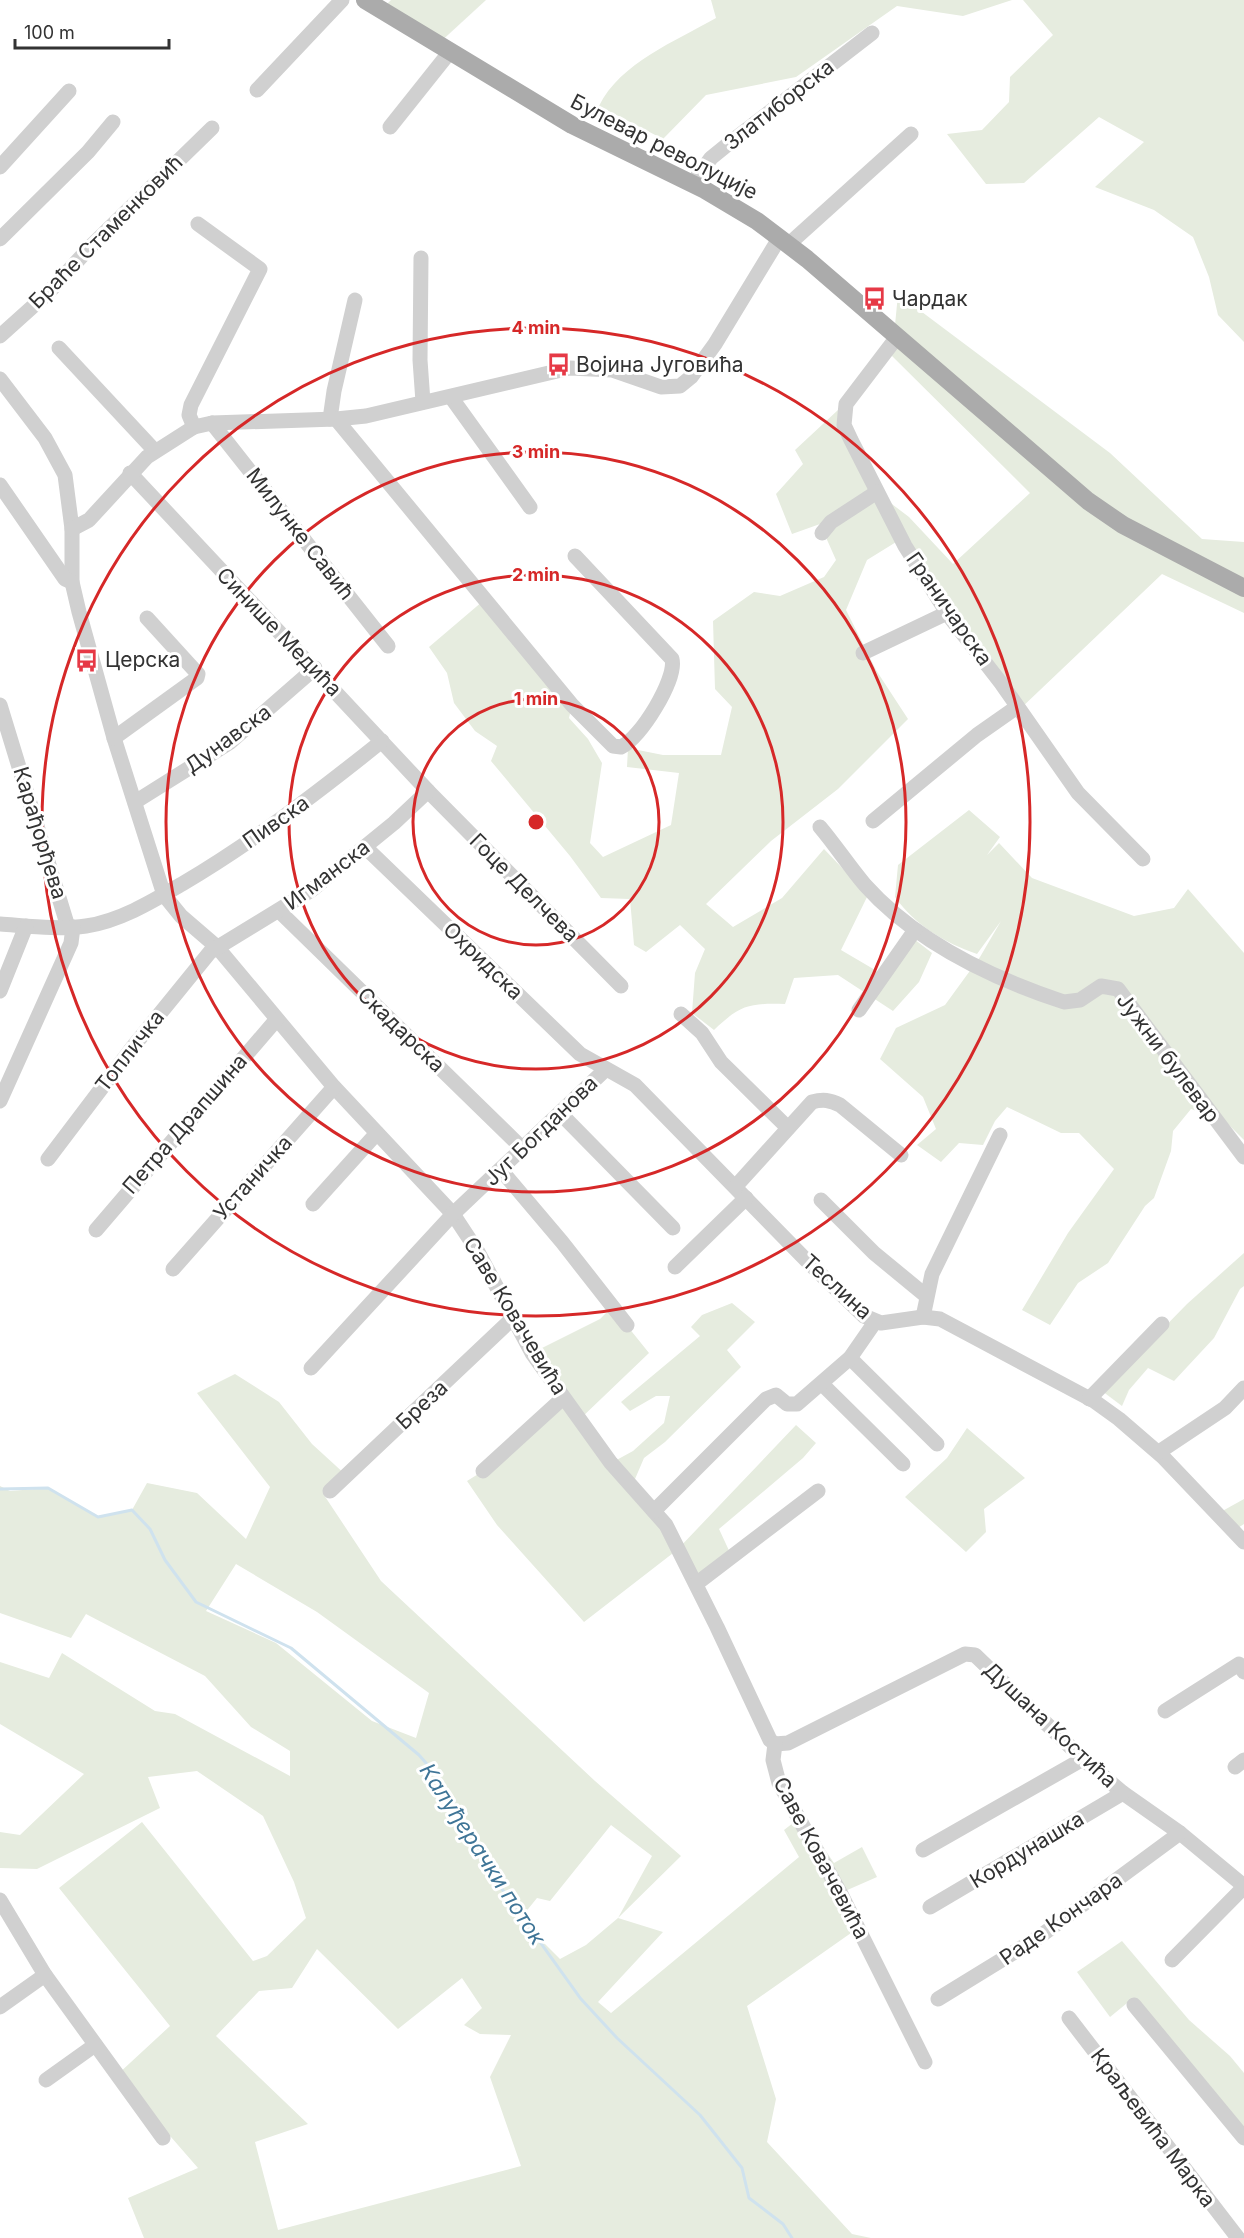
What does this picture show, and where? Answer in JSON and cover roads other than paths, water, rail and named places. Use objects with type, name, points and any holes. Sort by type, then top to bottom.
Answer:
[{"type":"main road","name":"Булевар револуције","points":[[365,0],[572,126],[735,207],[784,241],[1104,513],[1244,588]]},
{"type":"street","points":[[257,90],[342,0]]},
{"type":"street","name":"Златиборска","points":[[692,184],[711,158],[872,33]]},
{"type":"street","points":[[390,126],[449,53]]},
{"type":"street","points":[[0,167],[69,91]]},
{"type":"street","points":[[0,239],[88,152],[113,122]]},
{"type":"street","name":"Браће Стаменковић","points":[[0,336],[49,292],[100,237],[212,128]]},
{"type":"street","points":[[72,529],[89,520],[130,473],[155,451],[194,427],[212,423],[333,419],[374,414],[570,368],[612,370],[661,387],[680,386],[691,377],[715,344],[784,241],[911,134]]},
{"type":"street","points":[[194,427],[189,415],[191,405],[260,268],[198,224]]},
{"type":"street","points":[[421,258],[420,360],[423,402]]},
{"type":"street","points":[[356,300],[334,391],[333,419],[572,705],[608,741],[614,746],[621,747],[630,742],[668,685],[673,666],[672,659],[575,556]]},
{"type":"street","name":"Граничарска","points":[[897,337],[846,404],[843,415],[844,425],[905,546],[947,613],[1078,793],[1143,860]]},
{"type":"street","points":[[59,348],[155,451]]},
{"type":"street","name":"Саве Ковачевића","points":[[0,379],[22,405],[63,469],[72,529],[72,582],[114,738],[164,895],[181,916],[217,947],[334,1087],[453,1214],[478,1252],[513,1318],[563,1398],[611,1463],[666,1525],[770,1740],[775,1744],[773,1760],[779,1783],[847,1905],[925,2062]]},
{"type":"street","points":[[451,397],[530,507]]},
{"type":"street","name":"Милунке Савић","points":[[212,423],[388,646]]},
{"type":"street","name":"Синише Медића","points":[[130,473],[428,791]]},
{"type":"street","points":[[0,485],[65,579],[72,582]]},
{"type":"street","points":[[822,533],[831,522],[877,492]]},
{"type":"street","points":[[863,653],[947,613]]},
{"type":"street","points":[[114,738],[197,678],[198,674],[147,618]]},
{"type":"street","name":"Дунавска","points":[[135,802],[229,743],[315,668]]},
{"type":"street","name":"Карађорђева","points":[[0,705],[71,927]]},
{"type":"street","points":[[873,821],[977,735],[1017,707]]},
{"type":"street","name":"Пивска","points":[[0,924],[71,927],[103,922],[164,895],[298,808],[382,741]]},
{"type":"street","name":"Игманска","points":[[217,947],[280,912],[313,890],[428,791]]},
{"type":"street","name":"Гоце Делчева","points":[[428,791],[621,986]]},
{"type":"street","name":"Јужни булевар","points":[[820,827],[866,886],[915,930],[941,949],[978,967],[1064,1002],[1080,1000],[1101,986],[1118,989],[1244,1156]]},
{"type":"street","name":"Охридска","points":[[365,847],[560,1036],[580,1054],[605,1070]]},
{"type":"street","name":"Скадарска","points":[[280,912],[522,1148]]},
{"type":"street","points":[[0,991],[26,926]]},
{"type":"street","points":[[0,1101],[71,943],[71,927]]},
{"type":"street","points":[[859,1010],[915,930]]},
{"type":"street","name":"Топличка","points":[[48,1160],[132,1048],[204,958],[217,947]]},
{"type":"street","points":[[681,1014],[702,1033],[721,1062],[788,1128]]},
{"type":"street","name":"Петра Драпшина","points":[[96,1230],[276,1020]]},
{"type":"street","name":"Југ Богданова","points":[[311,1368],[453,1214],[605,1070],[635,1085],[736,1186]]},
{"type":"street","name":"Устаничка","points":[[173,1269],[334,1087]]},
{"type":"street","points":[[736,1186],[812,1102],[829,1100],[840,1105],[901,1155]]},
{"type":"street","points":[[560,1113],[673,1228]]},
{"type":"street","points":[[313,1204],[377,1133]]},
{"type":"street","points":[[923,1317],[925,1295],[932,1274],[1000,1135]]},
{"type":"street","points":[[501,1170],[627,1325]]},
{"type":"street","name":"Теслина","points":[[736,1186],[849,1302],[875,1322],[934,1317],[954,1325],[1089,1399],[1159,1452],[1244,1542]]},
{"type":"street","points":[[675,1267],[746,1198]]},
{"type":"street","points":[[821,1200],[874,1253],[925,1295]]},
{"type":"street","name":"Бреза","points":[[330,1491],[513,1318]]},
{"type":"street","points":[[654,1510],[766,1399],[776,1395],[787,1404],[797,1404],[822,1384],[850,1358],[875,1322]]},
{"type":"street","points":[[1089,1399],[1162,1324]]},
{"type":"street","points":[[850,1358],[937,1444]]},
{"type":"street","points":[[822,1384],[903,1464]]},
{"type":"street","points":[[1159,1452],[1225,1408],[1244,1388]]},
{"type":"street","points":[[483,1471],[563,1398]]},
{"type":"street","points":[[696,1584],[818,1491]]},
{"type":"street","name":"Душана Костића","points":[[775,1744],[788,1743],[965,1654],[975,1655],[1083,1759],[1123,1793],[1180,1833],[1244,1887]]},
{"type":"street","points":[[1165,1711],[1239,1664],[1244,1672]]},
{"type":"street","points":[[923,1850],[1083,1759]]},
{"type":"street","name":"Кордунашка","points":[[930,1907],[1123,1793]]},
{"type":"street","name":"Раде Кончара","points":[[938,1999],[1039,1937],[1180,1833]]},
{"type":"street","points":[[1172,1960],[1244,1887]]},
{"type":"street","points":[[0,1900],[45,1975],[163,2138]]},
{"type":"street","points":[[0,2007],[45,1975]]},
{"type":"street","points":[[1134,2005],[1244,2138]]},
{"type":"street","name":"Краљевића Марка","points":[[1069,2018],[1238,2238]]},
{"type":"street","points":[[46,2080],[94,2045]]},
{"type":"waterway","name":"Калуђерачки поток","points":[[0,1489],[48,1488],[98,1517],[132,1510],[150,1529],[165,1560],[196,1602],[291,1648],[419,1755],[440,1779],[502,1889],[581,1999],[617,2038],[700,2115],[742,2168],[749,2198],[783,2224],[792,2238]]},
{"type":"place","name":"Чардак","points":[[874,299]]},
{"type":"place","name":"Војина Југовића","points":[[558,365]]},
{"type":"place","name":"Церска","points":[[87,660]]}]
